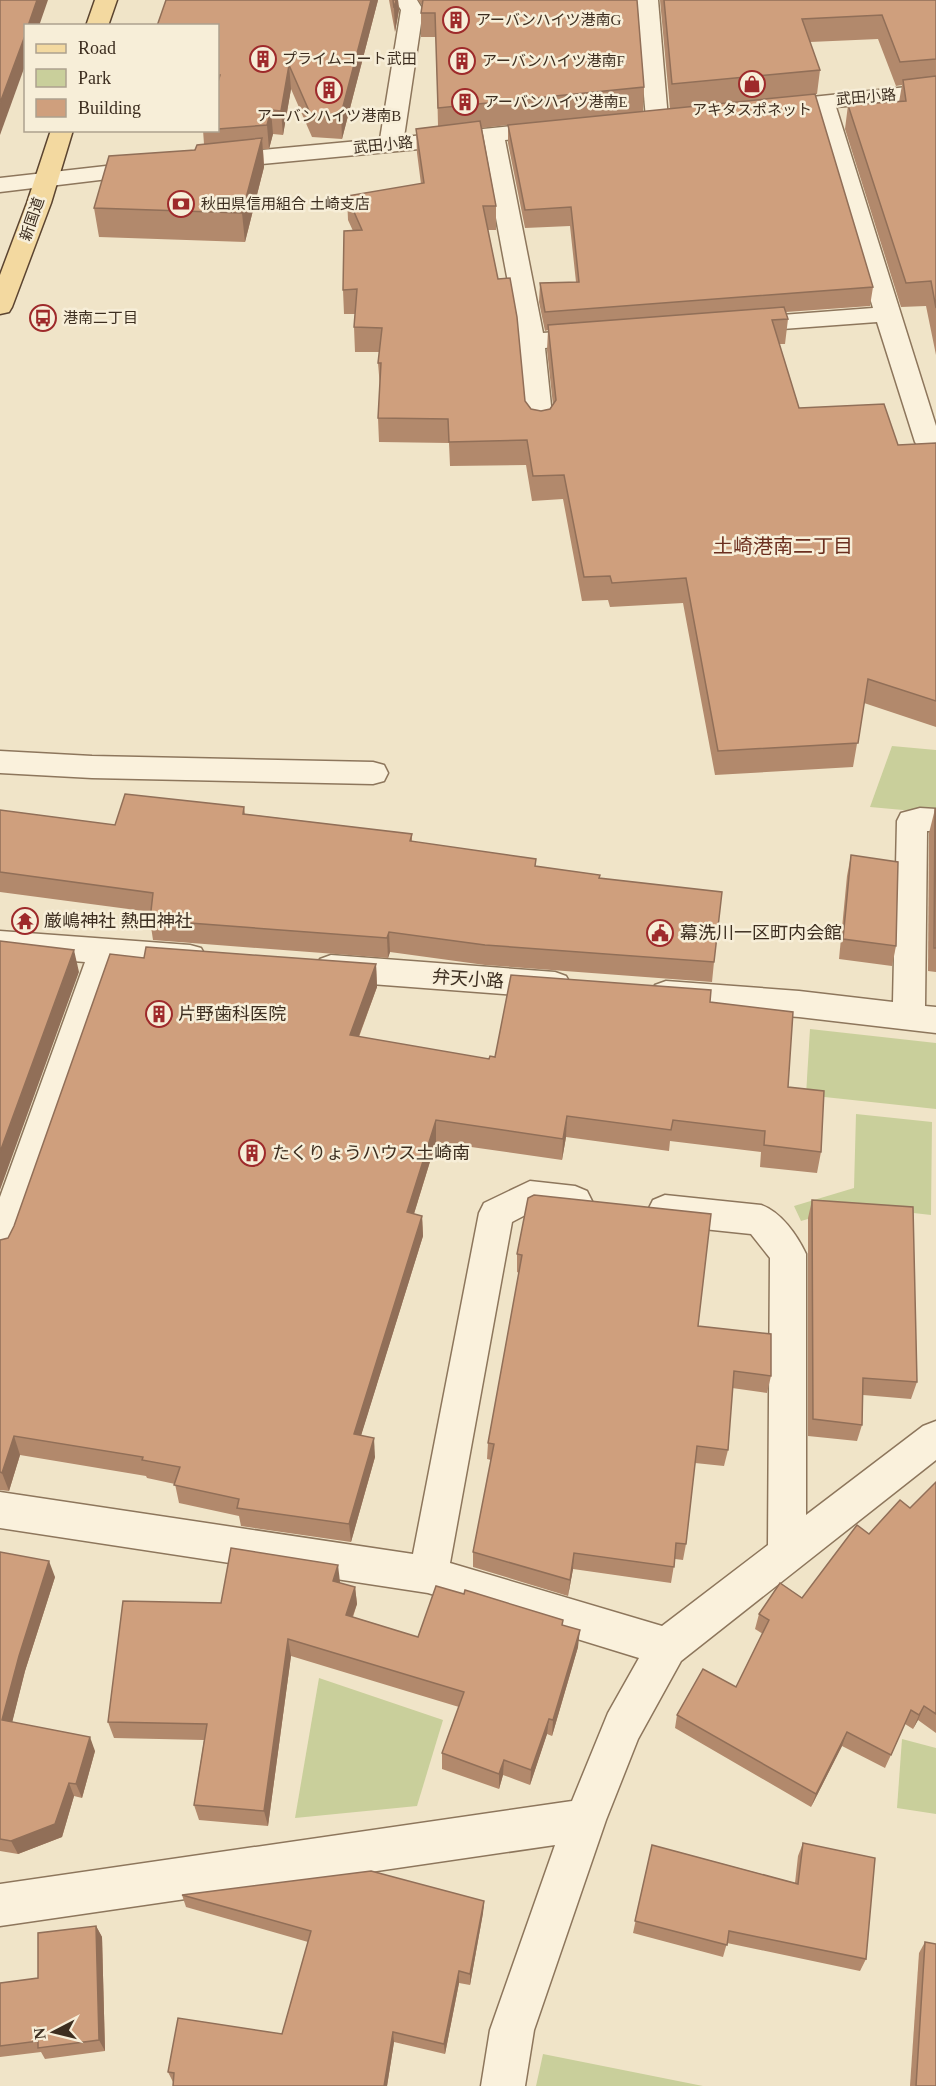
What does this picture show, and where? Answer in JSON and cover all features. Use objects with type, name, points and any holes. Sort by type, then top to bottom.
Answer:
[{"type":"main road","points":[[98,24],[106,0]]},
{"type":"main road","name":"新国道","points":[[0,307],[39,203],[61,132]]},
{"type":"street","points":[[391,144],[412,10],[406,0]]},
{"type":"street","points":[[647,0],[657,119]]},
{"type":"street","name":"武田小路","points":[[752,109],[936,91]]},
{"type":"street","points":[[823,101],[928,442]]},
{"type":"street","points":[[633,121],[680,116]]},
{"type":"street","name":"武田小路","points":[[196,164],[574,127]]},
{"type":"street","points":[[492,134],[532,341],[540,425]]},
{"type":"street","points":[[0,185],[173,166]]},
{"type":"street","points":[[721,327],[887,314]]},
{"type":"street","points":[[532,341],[615,335]]},
{"type":"street","points":[[0,762],[373,772]]},
{"type":"street","points":[[633,991],[799,1004],[923,1018],[912,821],[936,820]]},
{"type":"street","points":[[0,942],[219,960]]},
{"type":"street","points":[[0,1246],[105,951]]},
{"type":"street","name":"弁天小路","points":[[301,966],[585,988]]},
{"type":"street","points":[[428,1575],[496,1213],[531,1196],[760,1220],[788,1254],[787,1554]]},
{"type":"street","points":[[502,2086],[512,2030],[585,1820],[622,1727],[667,1647],[936,1438]]},
{"type":"street","points":[[0,1510],[230,1543],[428,1575],[667,1647]]},
{"type":"street","points":[[0,1905],[585,1820]]},
{"type":"green space","points":[[892,746],[936,750],[936,813],[870,807]]},
{"type":"green space","points":[[810,1029],[936,1043],[936,1109],[806,1095]]},
{"type":"green space","points":[[856,1114],[932,1122],[931,1215],[852,1206],[801,1221],[794,1206],[854,1188]]},
{"type":"green space","points":[[319,1678],[443,1720],[417,1806],[295,1818]]},
{"type":"green space","points":[[902,1739],[936,1748],[936,1814],[897,1808]]},
{"type":"green space","points":[[543,2054],[703,2086],[536,2086]]},
{"type":"building","points":[[0,0],[37,0],[29,24],[24,24],[24,38],[0,103]]},
{"type":"building","points":[[166,0],[371,0],[341,114],[310,113],[289,65],[281,111],[271,110],[267,125],[219,129],[219,24],[158,24]]},
{"type":"building","points":[[423,0],[637,0],[644,87],[438,108],[435,13],[421,13]]},
{"type":"building","points":[[664,0],[936,0],[936,59],[900,62],[882,15],[802,19],[820,70],[672,84]]},
{"type":"building","points":[[936,76],[936,308],[931,281],[906,283],[848,105],[906,101],[903,80]]},
{"type":"building","points":[[815,94],[873,287],[545,312],[540,283],[579,282],[571,207],[525,210],[508,125]]},
{"type":"building","points":[[480,121],[496,206],[483,206],[498,279],[510,278],[517,317],[525,401],[531,409],[541,411],[550,409],[556,400],[548,325],[784,307],[788,319],[772,320],[799,408],[884,404],[898,445],[936,443],[936,701],[868,679],[858,743],[718,751],[686,578],[612,583],[610,576],[584,577],[564,475],[533,476],[527,440],[449,442],[448,419],[378,418],[381,363],[378,363],[382,328],[354,327],[357,289],[343,290],[344,231],[362,230],[347,196],[424,183],[416,129]]},
{"type":"building","points":[[262,138],[242,213],[94,208],[109,156],[195,150],[197,145]]},
{"type":"building","points":[[125,794],[244,807],[243,814],[412,834],[410,841],[536,859],[535,866],[600,875],[599,878],[722,892],[714,962],[485,945],[389,932],[387,938],[150,920],[153,893],[0,872],[0,810],[115,825]]},
{"type":"building","points":[[935,809],[936,948],[934,948]]},
{"type":"building","points":[[851,855],[898,862],[896,946],[843,939]]},
{"type":"building","points":[[0,941],[74,950],[0,1152]]},
{"type":"building","points":[[146,947],[376,964],[350,1035],[489,1059],[490,1056],[495,1057],[511,975],[711,990],[710,1002],[793,1012],[788,1087],[824,1091],[821,1152],[764,1145],[765,1131],[673,1120],[671,1130],[567,1116],[563,1139],[436,1120],[407,1212],[422,1216],[354,1434],[374,1438],[349,1524],[237,1508],[239,1499],[174,1485],[180,1467],[142,1460],[143,1457],[14,1436],[2,1473],[0,1472],[0,1240],[8,1238],[14,1226],[110,954],[144,958]]},
{"type":"building","points":[[534,1195],[711,1214],[698,1326],[771,1334],[771,1376],[734,1371],[728,1450],[697,1446],[686,1544],[676,1543],[674,1567],[574,1553],[570,1580],[473,1552],[494,1444],[488,1443],[522,1255],[517,1254],[528,1198]]},
{"type":"building","points":[[812,1200],[913,1207],[917,1382],[863,1378],[862,1425],[813,1419]]},
{"type":"building","points":[[936,1482],[936,1714],[924,1706],[919,1715],[911,1710],[891,1755],[847,1732],[816,1794],[677,1715],[703,1669],[736,1687],[769,1620],[759,1614],[780,1583],[802,1598],[857,1525],[869,1534],[900,1500],[910,1508]]},
{"type":"building","points":[[231,1548],[338,1565],[333,1581],[355,1587],[346,1615],[418,1637],[436,1586],[464,1594],[465,1590],[563,1620],[562,1625],[580,1630],[553,1720],[549,1719],[531,1770],[504,1760],[499,1774],[442,1753],[464,1692],[288,1639],[264,1811],[194,1805],[207,1724],[108,1722],[123,1601],[221,1603]]},
{"type":"building","points":[[0,1552],[49,1561],[19,1656],[2,1720],[90,1737],[76,1784],[69,1783],[55,1824],[11,1841],[0,1839]]},
{"type":"building","points":[[803,1843],[875,1858],[866,1959],[729,1931],[727,1945],[635,1921],[652,1845],[798,1884]]},
{"type":"building","points":[[371,1871],[484,1901],[470,1974],[459,1971],[444,2044],[393,2032],[384,2086],[173,2086],[174,2073],[168,2072],[178,2018],[282,2034],[311,1931],[182,1895]]},
{"type":"building","points":[[96,1926],[99,2040],[38,2048],[38,2041],[0,2046],[0,1983],[38,1978],[38,1933]]},
{"type":"building","points":[[925,1942],[936,1944],[936,2086],[916,2086]]},
{"type":"place","name":"アーバンハイツ港南G","points":[[456,20]]},
{"type":"place","name":"プライムコート武田","points":[[263,59]]},
{"type":"place","name":"アーバンハイツ港南F","points":[[462,61]]},
{"type":"place","name":"アキタスポネット","points":[[752,84]]},
{"type":"place","name":"アーバンハイツ港南B","points":[[329,90]]},
{"type":"place","name":"アーバンハイツ港南E","points":[[465,102]]},
{"type":"place","name":"秋田県信用組合 土崎支店","points":[[181,204]]},
{"type":"place","name":"港南二丁目","points":[[43,318]]},
{"type":"place","name":"厳嶋神社 熱田神社","points":[[25,921]]},
{"type":"place","name":"幕洗川一区町内会館","points":[[660,933]]},
{"type":"place","name":"片野歯科医院","points":[[159,1014]]},
{"type":"place","name":"たくりょうハウス土崎南","points":[[252,1153]]},
{"type":"district","name":"土崎港南二丁目","points":[[783,546]]}]
